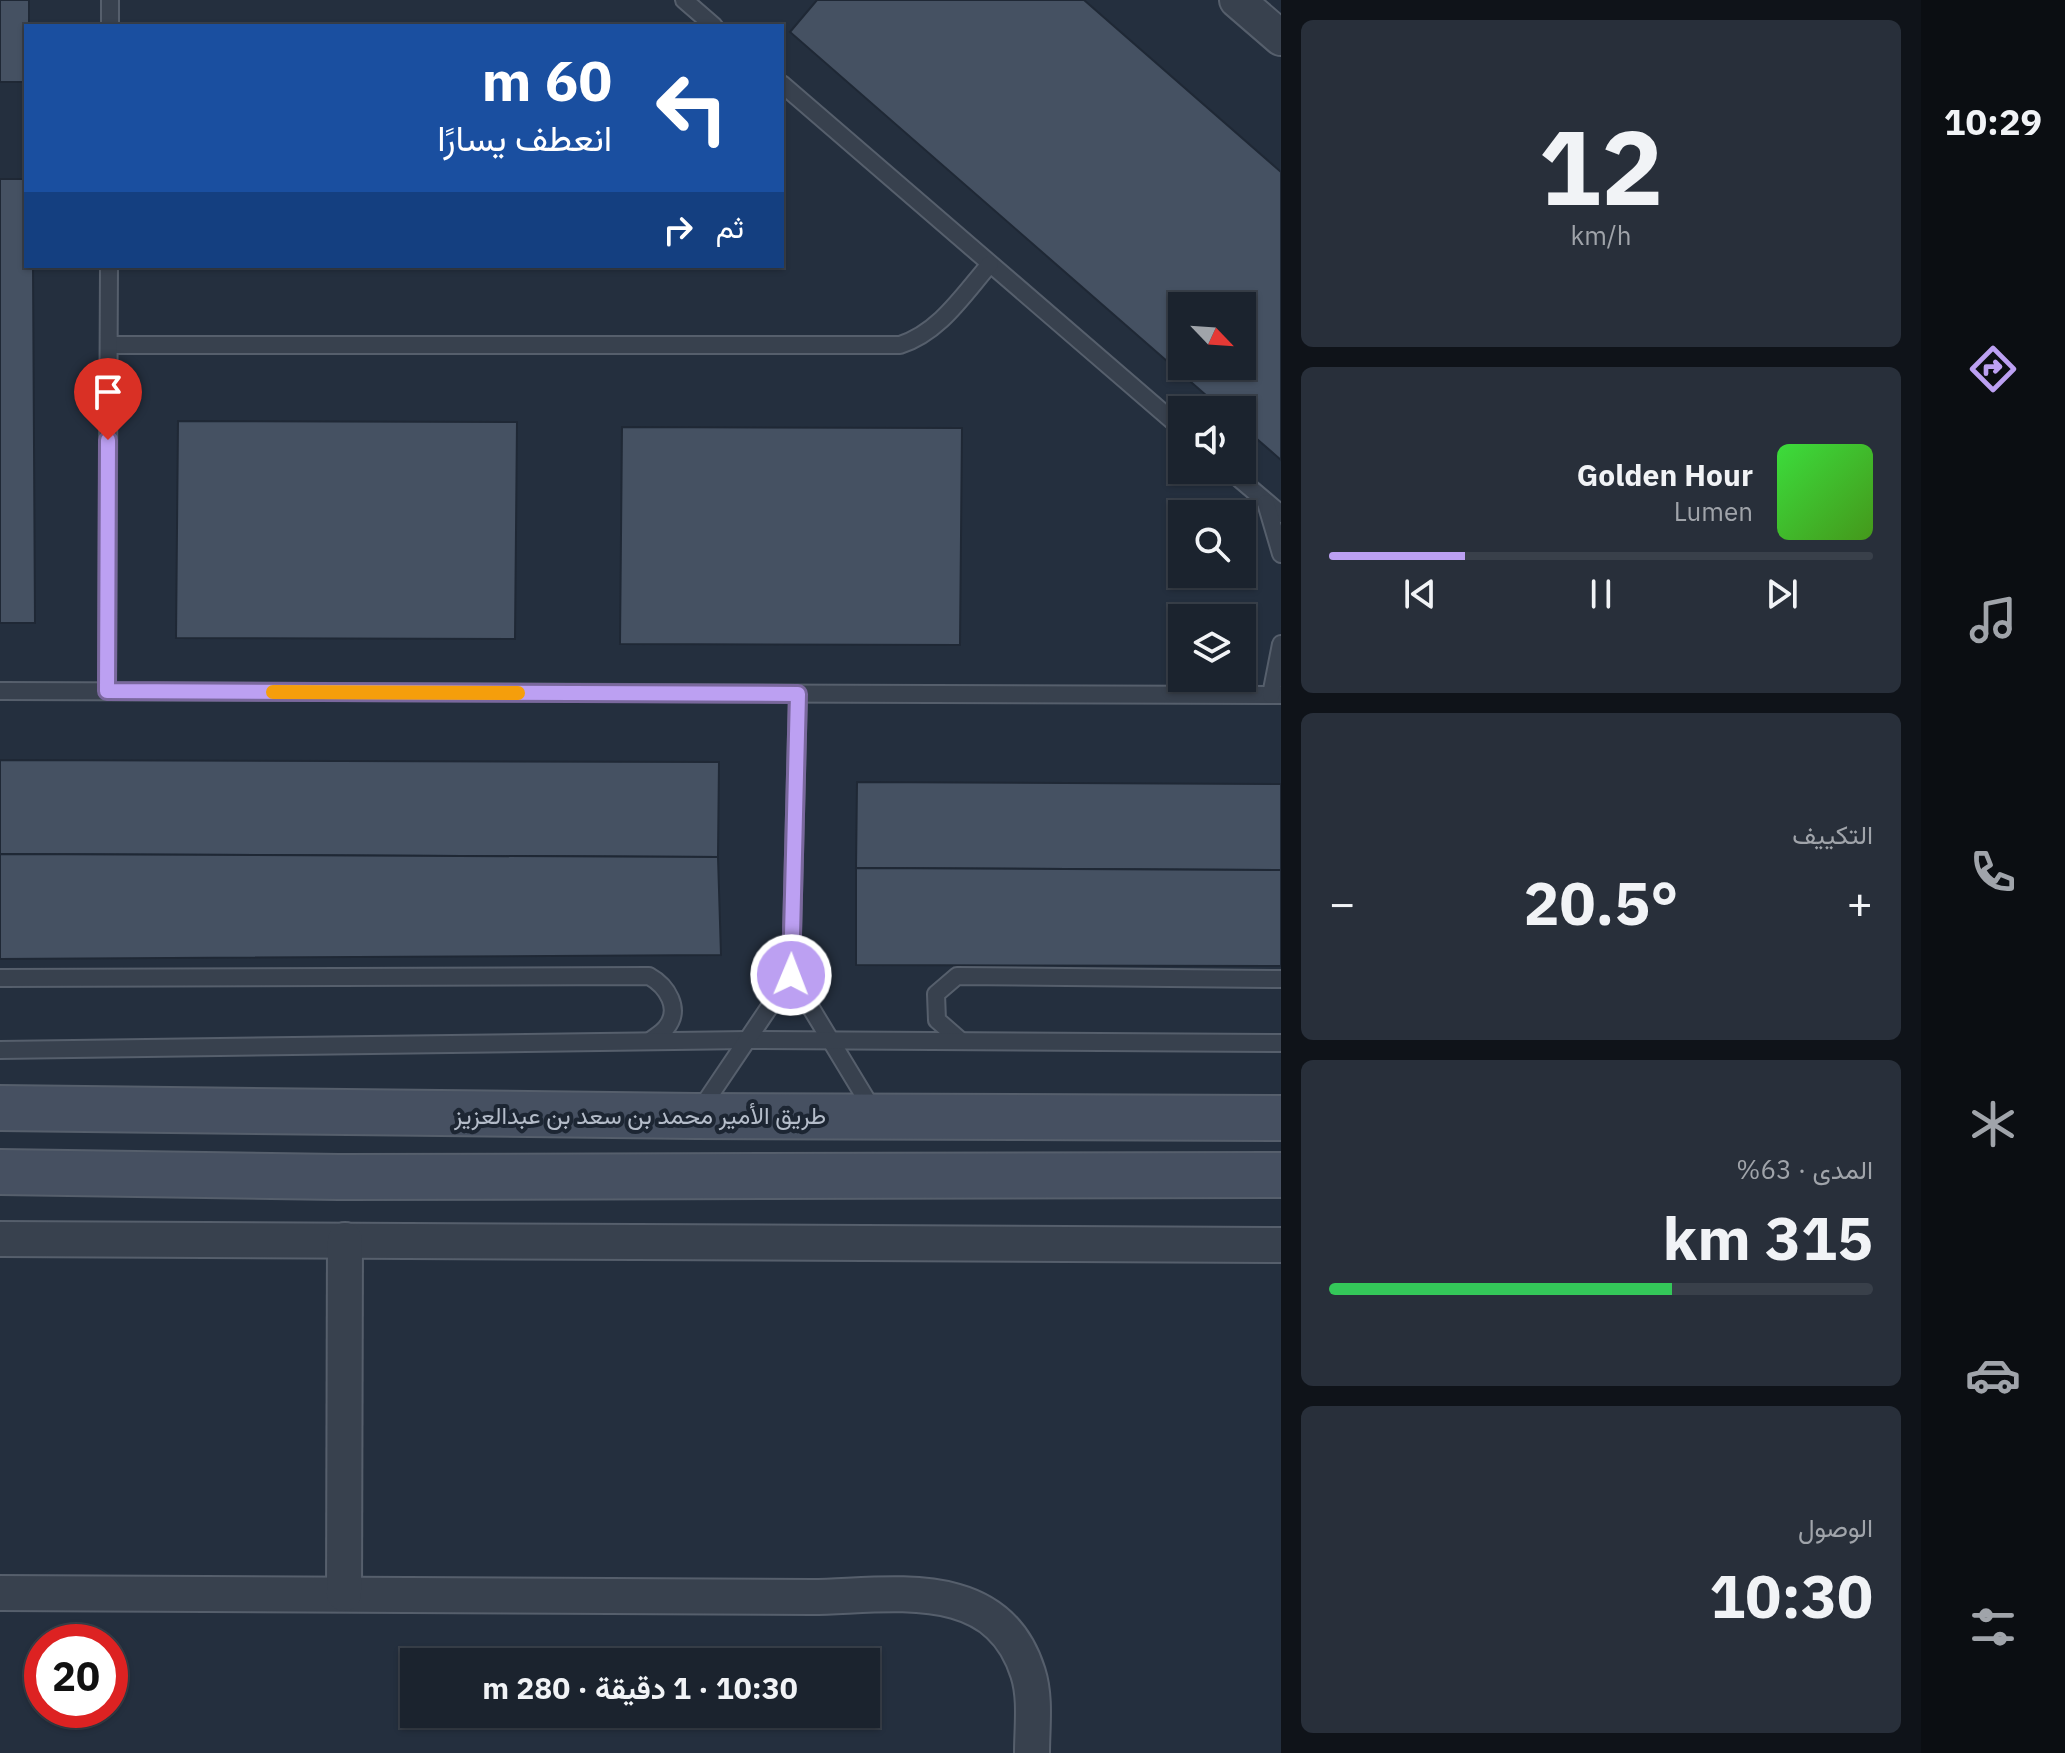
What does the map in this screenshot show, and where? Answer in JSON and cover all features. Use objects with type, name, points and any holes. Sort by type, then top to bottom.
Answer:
[{"type":"main road","name":"طريق الأمير محمد بن سعد بن عبدالعزيز","points":[[0,1108],[695,1116],[1281,1118]]},
{"type":"main road","points":[[0,1172],[339,1177],[1281,1175]]},
{"type":"street","points":[[1237,0],[1281,38]]},
{"type":"street","points":[[0,1239],[1281,1245]]},
{"type":"street","points":[[344,1594],[345,1240]]},
{"type":"street","points":[[0,1593],[934,1595],[957,1600],[993,1619],[1020,1655],[1029,1674],[1032,1753]]},
{"type":"lane","points":[[110,0],[110,24]]},
{"type":"lane","points":[[684,0],[712,24]]},
{"type":"lane","points":[[784,86],[1168,417]]},
{"type":"lane","points":[[109,345],[900,345],[919,338],[936,326],[990,264]]},
{"type":"lane","points":[[107,691],[109,268]]},
{"type":"lane","points":[[1245,484],[1281,514]]},
{"type":"lane","points":[[1265,501],[1281,554]]},
{"type":"lane","points":[[0,691],[1276,695],[1281,644]]},
{"type":"lane","points":[[695,1116],[791,975],[798,694]]},
{"type":"lane","points":[[791,975],[877,1116]]},
{"type":"lane","points":[[0,978],[649,976],[664,984],[673,1005],[668,1027],[650,1041]]},
{"type":"lane","points":[[961,1041],[937,1020],[936,994],[957,976],[1281,979]]},
{"type":"lane","points":[[0,1050],[748,1040],[1281,1043]]},
{"type":"building","points":[[0,0],[29,0],[29,24],[24,24],[24,82],[0,82]]},
{"type":"building","points":[[817,0],[1084,0],[1281,172],[1281,460],[1256,438],[1256,396],[1207,396],[1189,380],[1256,380],[1256,292],[1168,292],[1168,362],[790,32]]},
{"type":"building","points":[[0,179],[24,179],[24,268],[33,268],[35,623],[0,623]]},
{"type":"building","points":[[178,421],[517,422],[515,639],[176,638]]},
{"type":"building","points":[[622,427],[962,428],[960,645],[620,644]]},
{"type":"building","points":[[0,760],[719,762],[718,857],[0,854]]},
{"type":"building","points":[[857,782],[1281,784],[1281,870],[856,868]]},
{"type":"building","points":[[0,854],[718,857],[721,955],[0,959]]},
{"type":"building","points":[[856,868],[1281,870],[1281,966],[856,965]]},
{"type":"slow traffic","points":[[273,692],[518,693]]},
{"type":"route","points":[[108,440],[107,691],[798,694],[791,975]]}]
